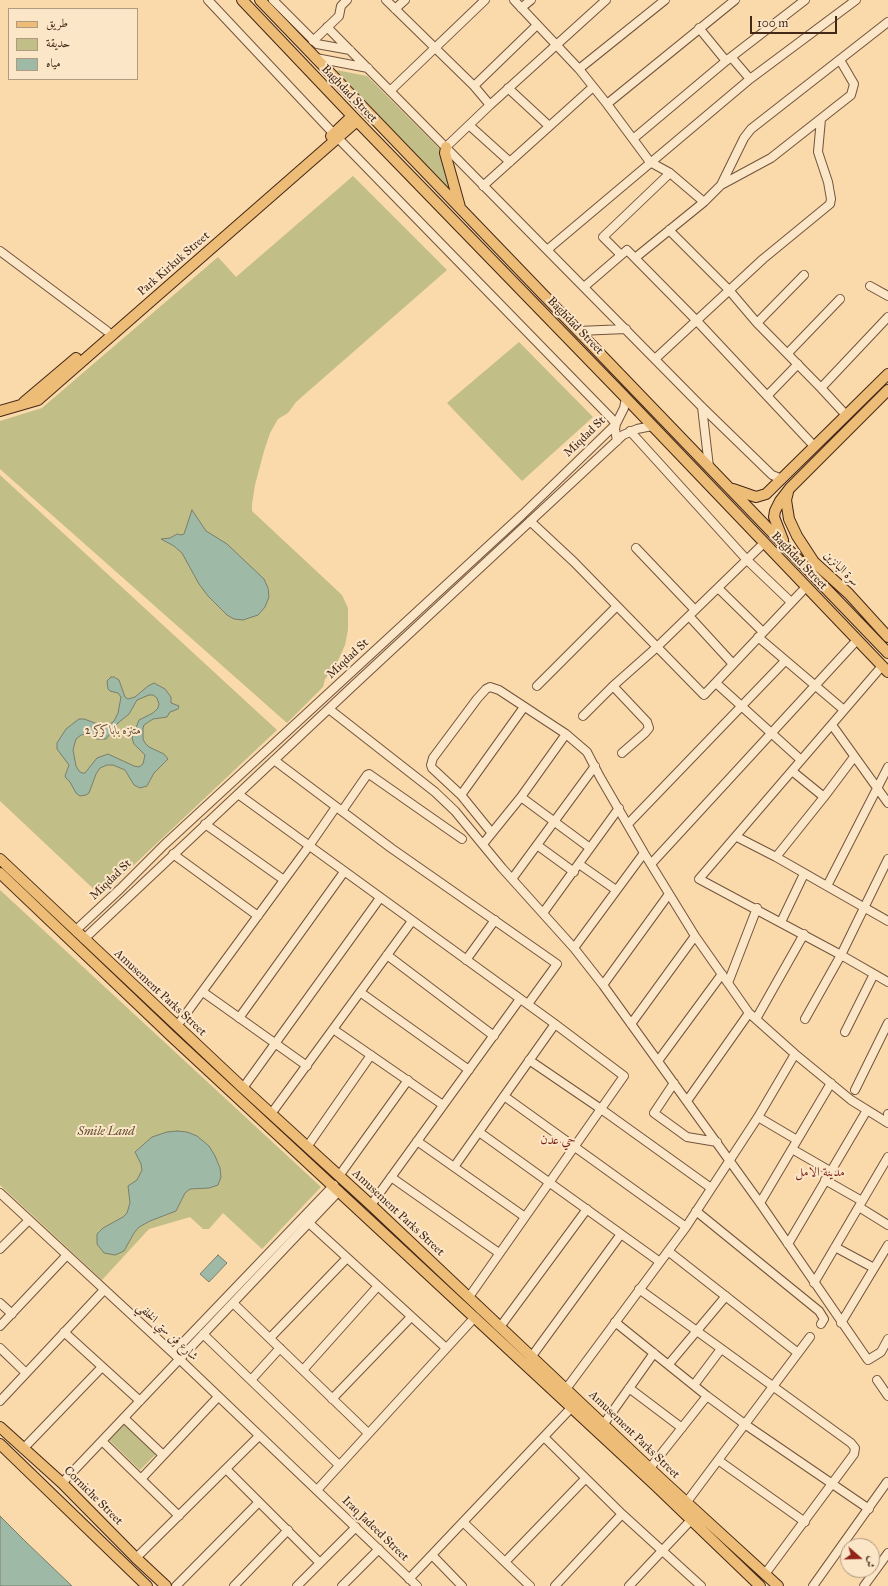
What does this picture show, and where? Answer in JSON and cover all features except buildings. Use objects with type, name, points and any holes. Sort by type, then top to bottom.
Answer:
[{"type":"main road","name":"Baghdad Street","points":[[242,0],[354,119],[497,264],[885,669]]},
{"type":"main road","name":"Baghdad Street","points":[[260,0],[888,652]]},
{"type":"main road","name":"Park Kirkuk Street","points":[[0,411],[38,400],[354,119]]},
{"type":"main road","points":[[21,405],[336,136]]},
{"type":"main road","points":[[446,147],[445,153],[460,209]]},
{"type":"main road","points":[[497,264],[506,256]]},
{"type":"main road","points":[[729,488],[750,496],[761,496],[770,491],[888,374]]},
{"type":"main road","points":[[786,547],[776,524],[776,506],[790,488],[888,390]]},
{"type":"main road","points":[[782,479],[790,488]]},
{"type":"main road","name":"سرة البانزين","points":[[790,488],[786,500],[789,519],[797,536],[814,562],[849,594],[888,637]]},
{"type":"main road","name":"Amusement Parks Street","points":[[0,859],[243,1088],[307,1146],[337,1184],[371,1205],[686,1503],[778,1586]]},
{"type":"main road","name":"Amusement Parks Street","points":[[0,873],[171,1036],[337,1184],[437,1281],[760,1586]]},
{"type":"main road","points":[[437,1281],[444,1274]]},
{"type":"main road","name":"Corniche Street","points":[[0,1427],[62,1483],[136,1558],[166,1586]]},
{"type":"main road","points":[[0,1444],[147,1586]]},
{"type":"main road","points":[[732,1560],[739,1551]]},
{"type":"street","points":[[208,0],[336,136],[616,424],[615,429],[617,441]]},
{"type":"street","points":[[273,0],[317,44],[350,50]]},
{"type":"street","points":[[386,0],[474,86],[490,105]]},
{"type":"street","points":[[395,9],[405,0]]},
{"type":"street","points":[[390,91],[485,0]]},
{"type":"street","points":[[514,0],[579,68],[650,162],[670,173],[704,202]]},
{"type":"street","points":[[521,8],[531,0]]},
{"type":"street","points":[[446,147],[508,88],[606,0]]},
{"type":"street","points":[[579,68],[665,0]]},
{"type":"street","points":[[607,104],[735,0]]},
{"type":"street","points":[[633,139],[805,0]]},
{"type":"street","points":[[547,250],[750,79],[856,0]]},
{"type":"street","points":[[313,41],[339,16],[341,6],[345,1]]},
{"type":"street","points":[[635,258],[704,202],[720,185],[744,138],[751,129],[888,22]]},
{"type":"street","points":[[474,86],[537,25]]},
{"type":"street","points":[[327,27],[702,407],[772,475],[782,479]]},
{"type":"street","points":[[699,28],[729,60],[750,79]]},
{"type":"street","points":[[316,58],[368,68]]},
{"type":"street","points":[[720,185],[772,158],[851,94],[854,84],[840,60]]},
{"type":"street","points":[[483,186],[593,87]]},
{"type":"street","points":[[508,88],[549,126]]},
{"type":"street","points":[[655,359],[763,259],[830,204],[831,198],[828,182],[818,152],[821,119]]},
{"type":"street","points":[[469,125],[510,162]]},
{"type":"street","points":[[621,255],[603,237],[670,173]]},
{"type":"street","points":[[669,230],[846,415]]},
{"type":"street","points":[[584,287],[627,250],[696,320],[814,446]]},
{"type":"street","points":[[0,251],[107,331]]},
{"type":"street","points":[[757,323],[804,275]]},
{"type":"street","points":[[870,286],[888,296]]},
{"type":"street","points":[[788,353],[840,299]]},
{"type":"street","points":[[821,388],[888,317]]},
{"type":"street","points":[[578,331],[626,329]]},
{"type":"street","points":[[767,396],[798,364]]},
{"type":"street","name":"Miqdad St","points":[[76,930],[164,845],[522,514],[616,424],[624,408],[626,398]]},
{"type":"street","points":[[702,407],[709,467]]},
{"type":"street","name":"Miqdad St","points":[[84,939],[205,824],[623,435],[630,431],[652,426]]},
{"type":"street","points":[[630,431],[747,560],[792,602]]},
{"type":"street","points":[[530,521],[574,562],[704,695],[806,587]]},
{"type":"street","points":[[583,716],[613,686],[657,647],[764,543]]},
{"type":"street","points":[[636,548],[692,613],[733,664]]},
{"type":"street","points":[[718,588],[785,661],[844,710]]},
{"type":"street","points":[[537,686],[617,606]]},
{"type":"street","points":[[650,864],[772,734],[857,640]]},
{"type":"street","points":[[628,824],[785,661]]},
{"type":"street","points":[[885,669],[844,710],[699,879],[757,908],[888,982]]},
{"type":"street","points":[[345,678],[354,685]]},
{"type":"street","points":[[716,683],[801,760]]},
{"type":"street","points":[[613,686],[647,722],[648,728],[645,733],[622,753]]},
{"type":"street","points":[[491,832],[461,795],[432,768],[431,762],[486,689],[490,687],[499,690],[566,734],[587,752],[650,864],[695,936],[749,1013],[795,1054],[851,1100],[888,1123]]},
{"type":"street","points":[[461,795],[524,706]]},
{"type":"street","points":[[329,709],[435,792],[455,811],[574,948],[603,985],[760,1203],[841,1323],[868,1360],[881,1352],[888,1339]]},
{"type":"street","points":[[832,725],[888,803]]},
{"type":"street","points":[[484,844],[491,832],[521,797],[566,734]]},
{"type":"street","points":[[776,857],[854,757]]},
{"type":"street","points":[[274,760],[339,809],[557,964],[528,1004]]},
{"type":"street","points":[[512,878],[595,766]]},
{"type":"street","points":[[827,886],[888,767]]},
{"type":"street","points":[[792,771],[824,797]]},
{"type":"street","points":[[177,1026],[309,846],[367,775],[370,774],[462,839]]},
{"type":"street","points":[[238,794],[528,1004],[624,1076],[469,1297]]},
{"type":"street","points":[[521,797],[590,848]]},
{"type":"street","points":[[543,913],[619,808]]},
{"type":"street","points":[[205,824],[284,880]]},
{"type":"street","points":[[737,836],[888,921]]},
{"type":"street","points":[[537,845],[574,872]]},
{"type":"street","points":[[574,948],[644,853]]},
{"type":"street","points":[[174,854],[258,916]]},
{"type":"street","points":[[805,1019],[841,955],[888,859]]},
{"type":"street","points":[[579,864],[616,890]]},
{"type":"street","points":[[239,1018],[344,872]]},
{"type":"street","points":[[781,922],[804,874]]},
{"type":"street","points":[[603,985],[669,894]]},
{"type":"street","points":[[243,1088],[380,898]]},
{"type":"street","points":[[728,984],[757,908]]},
{"type":"street","points":[[466,960],[495,920]]},
{"type":"street","points":[[271,1114],[412,921]]},
{"type":"street","points":[[756,1018],[804,934]]},
{"type":"street","points":[[631,1024],[695,936]]},
{"type":"street","points":[[387,955],[494,1036]]},
{"type":"street","points":[[658,1061],[722,974]]},
{"type":"street","points":[[845,1032],[874,974]]},
{"type":"street","points":[[202,992],[307,1066]]},
{"type":"street","points":[[360,992],[469,1070]]},
{"type":"street","points":[[371,1205],[520,999]]},
{"type":"street","points":[[687,1101],[749,1013]]},
{"type":"street","points":[[454,1167],[555,1024]]},
{"type":"street","points":[[855,1090],[888,1024]]},
{"type":"street","points":[[333,1029],[443,1105]]},
{"type":"street","points":[[566,1389],[686,1227],[758,1117],[795,1054]]},
{"type":"street","points":[[307,1146],[372,1056]]},
{"type":"street","points":[[529,1060],[601,1109],[711,1188]]},
{"type":"street","points":[[176,1356],[203,1334],[309,1223],[408,1080]]},
{"type":"street","points":[[674,1083],[654,1113],[687,1137],[716,1142]]},
{"type":"street","points":[[760,1203],[831,1083]]},
{"type":"street","points":[[504,1096],[686,1227]]},
{"type":"street","points":[[788,1244],[867,1110]]},
{"type":"street","points":[[758,1117],[797,1140]]},
{"type":"street","points":[[479,1132],[660,1262]]},
{"type":"street","points":[[417,1141],[525,1217]]},
{"type":"street","points":[[792,1149],[830,1172]]},
{"type":"street","points":[[814,1283],[888,1157]]},
{"type":"street","points":[[391,1177],[499,1253]]},
{"type":"street","points":[[825,1180],[861,1204],[888,1225]]},
{"type":"street","points":[[62,1483],[140,1401],[176,1356],[337,1184]]},
{"type":"street","name":"شارع فن ستي الخلفي","points":[[0,1193],[176,1356],[317,1490]]},
{"type":"street","points":[[500,1327],[587,1210]]},
{"type":"street","points":[[696,1211],[819,1310],[824,1318],[821,1324]]},
{"type":"street","points":[[0,1249],[29,1220]]},
{"type":"street","points":[[309,1223],[446,1348]]},
{"type":"street","points":[[532,1356],[621,1234]]},
{"type":"street","points":[[841,1323],[888,1245]]},
{"type":"street","points":[[835,1247],[874,1268]]},
{"type":"street","points":[[668,1250],[798,1353]]},
{"type":"street","points":[[0,1326],[67,1255]]},
{"type":"street","points":[[270,1338],[347,1258]]},
{"type":"street","points":[[303,1370],[378,1286]]},
{"type":"street","points":[[639,1289],[851,1443],[855,1448],[854,1454],[765,1574]]},
{"type":"street","points":[[0,1402],[104,1290]]},
{"type":"street","points":[[669,1364],[726,1296]]},
{"type":"street","points":[[0,1303],[12,1314]]},
{"type":"street","points":[[233,1303],[368,1433]]},
{"type":"street","points":[[332,1399],[412,1317]]},
{"type":"street","points":[[317,1490],[475,1317]]},
{"type":"street","points":[[615,1322],[707,1396],[746,1425],[869,1509]]},
{"type":"street","points":[[64,1332],[140,1401]]},
{"type":"street","points":[[203,1334],[339,1465]]},
{"type":"street","points":[[686,1503],[746,1425],[810,1337]]},
{"type":"street","points":[[0,1348],[26,1373]]},
{"type":"street","points":[[250,1380],[280,1348]]},
{"type":"street","points":[[694,1385],[721,1349]]},
{"type":"street","points":[[603,1425],[654,1353]]},
{"type":"street","points":[[23,1449],[102,1367]]},
{"type":"street","points":[[877,1380],[888,1396]]},
{"type":"street","points":[[629,1388],[682,1428]]},
{"type":"street","points":[[650,1468],[707,1396]]},
{"type":"street","points":[[141,1479],[218,1397]]},
{"type":"street","points":[[409,1578],[572,1407]]},
{"type":"street","points":[[124,1418],[163,1455]]},
{"type":"street","points":[[136,1558],[259,1436]]},
{"type":"street","points":[[544,1437],[697,1585]]},
{"type":"street","points":[[102,1441],[179,1516]]},
{"type":"street","points":[[718,1460],[805,1522]]},
{"type":"street","points":[[226,1469],[320,1563]]},
{"type":"street","points":[[505,1562],[585,1478]]},
{"type":"street","points":[[812,1586],[887,1482]]},
{"type":"street","name":"Iraq Jadeed Street","points":[[317,1490],[417,1586]]},
{"type":"street","points":[[176,1586],[259,1502]]},
{"type":"street","points":[[555,1586],[622,1514]]},
{"type":"street","points":[[629,1586],[691,1520]]},
{"type":"street","points":[[463,1522],[530,1586]]},
{"type":"street","points":[[297,1586],[356,1527]]},
{"type":"street","points":[[234,1586],[288,1530]]},
{"type":"street","points":[[347,1584],[378,1549]]},
{"type":"street","points":[[867,1585],[888,1553]]},
{"type":"street","points":[[432,1555],[462,1586]]},
{"type":"green space","points":[[336,70],[367,76],[439,148],[450,190]]},
{"type":"green space","points":[[353,176],[447,270],[296,402],[288,413],[278,419],[270,433],[255,485],[252,511],[342,595],[348,608],[348,630],[345,645],[336,665],[325,679],[323,687],[287,723],[0,469],[0,421],[42,408],[218,257],[236,277]]},
{"type":"green space","points":[[519,342],[593,417],[522,481],[447,403]]},
{"type":"green space","name":"متنزه باباكركر 2","points":[[0,475],[277,730],[101,896],[0,801]]},
{"type":"green space","name":"Smile Land","points":[[0,890],[321,1187],[262,1249],[223,1213],[209,1229],[203,1229],[190,1217],[149,1229],[102,1280],[0,1185]]},
{"type":"green space","points":[[124,1424],[156,1454],[140,1470],[109,1440]]},
{"type":"water","points":[[192,510],[206,531],[227,544],[264,579],[268,588],[269,597],[265,607],[258,615],[243,620],[234,619],[227,615],[208,596],[199,584],[182,553],[174,546],[161,539],[170,538],[177,534],[184,534]]},
{"type":"water","points":[[111,677],[119,680],[125,697],[128,699],[135,697],[154,683],[165,689],[171,697],[171,703],[179,706],[178,709],[170,712],[167,717],[153,719],[144,725],[143,728],[143,739],[145,743],[149,747],[164,754],[168,759],[154,773],[147,786],[140,788],[134,785],[125,770],[113,765],[107,765],[100,768],[96,774],[89,793],[80,796],[76,793],[65,776],[69,765],[57,749],[57,743],[66,729],[79,719],[84,719],[103,726],[109,725],[114,721],[118,713],[121,697],[118,693],[108,689],[107,681]],"holes":[[[153,695],[157,698],[159,704],[158,708],[153,713],[139,720],[132,738],[134,744],[145,755],[143,764],[139,767],[134,766],[108,754],[97,758],[85,773],[79,771],[76,766],[73,750],[76,739],[81,735],[86,734],[97,739],[106,739],[118,723],[129,714],[137,700]]]},
{"type":"water","points":[[167,1132],[187,1132],[197,1136],[209,1146],[220,1168],[221,1177],[218,1185],[209,1188],[190,1189],[185,1193],[176,1211],[139,1227],[124,1251],[115,1255],[104,1253],[97,1244],[97,1234],[103,1228],[123,1217],[127,1213],[130,1203],[128,1186],[137,1180],[142,1170],[141,1164],[135,1152],[152,1137]]},
{"type":"water","points":[[218,1255],[227,1263],[209,1282],[200,1274]]},
{"type":"water","points":[[0,1516],[25,1541],[72,1586],[0,1586]]},
{"type":"district","name":"حي عدن","points":[[558,1141]]},
{"type":"district","name":"مدينة الامل","points":[[820,1173]]}]
